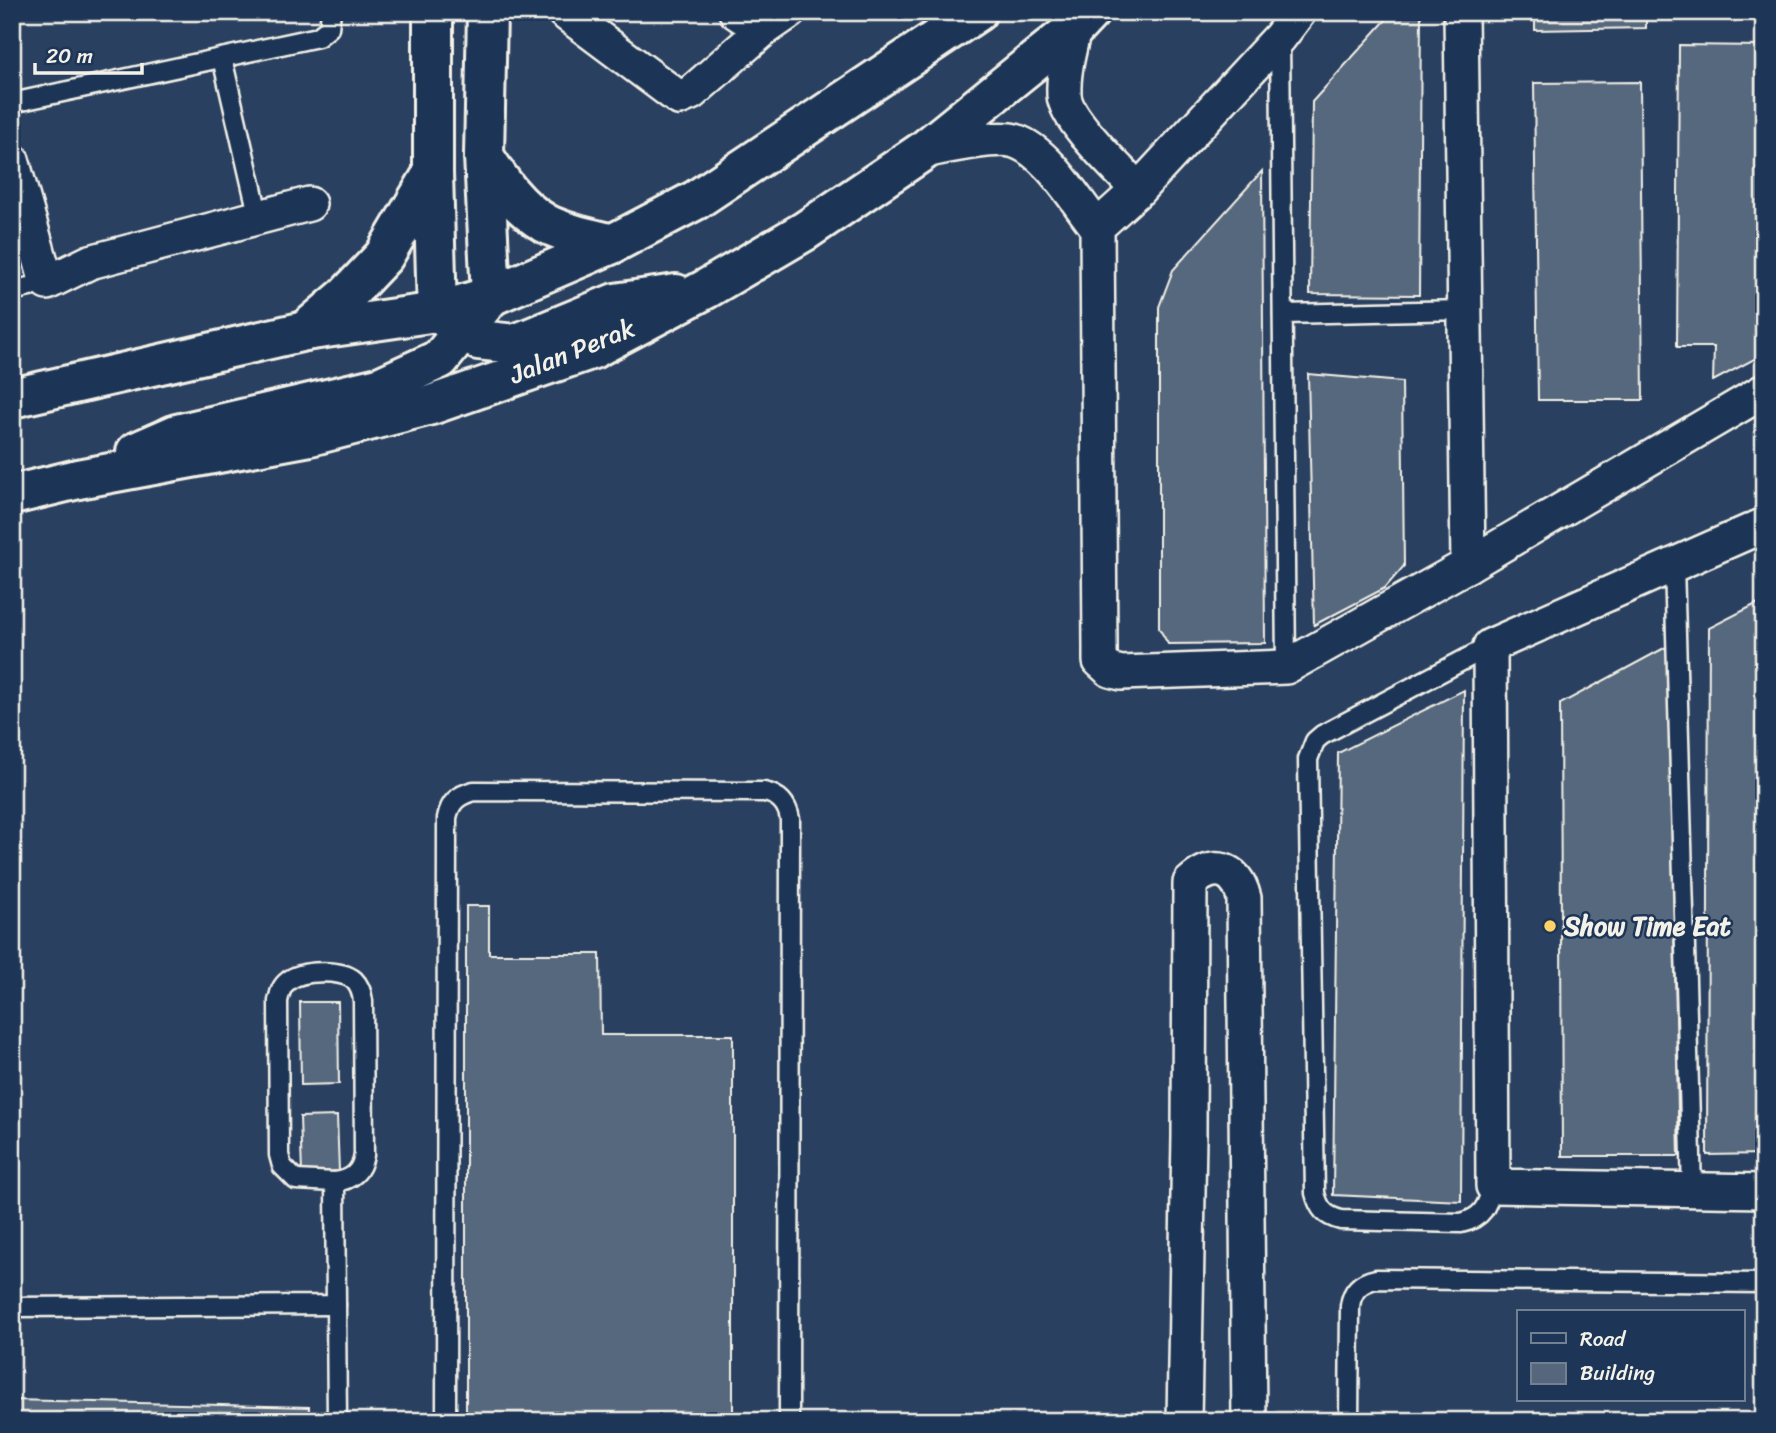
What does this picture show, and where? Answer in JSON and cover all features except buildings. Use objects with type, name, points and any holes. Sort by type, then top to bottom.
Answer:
[{"type":"main road","points":[[78,479],[177,434],[379,387],[440,359],[451,321],[433,173],[433,12]]},
{"type":"main road","points":[[487,12],[484,156],[491,296]]},
{"type":"main road","points":[[12,398],[305,331],[451,321],[491,296],[612,244],[696,200],[977,12]]},
{"type":"main road","name":"Jalan Perak","points":[[12,495],[78,479],[310,436],[431,405],[593,349],[706,289],[805,231],[923,151],[1082,21]]},
{"type":"main road","points":[[484,156],[503,185],[527,210],[547,224],[612,244]]},
{"type":"main road","points":[[305,331],[346,296],[384,256],[433,173]]},
{"type":"main road","points":[[451,321],[478,340],[515,344],[615,303],[706,289]]},
{"type":"street","points":[[564,12],[680,98],[691,93],[763,18]]},
{"type":"street","points":[[1461,12],[1468,565]]},
{"type":"street","points":[[1082,21],[1065,70],[1064,98],[1074,120],[1138,190]]},
{"type":"street","points":[[1097,227],[1138,190],[1289,25]]},
{"type":"street","points":[[923,151],[988,141],[1013,141],[1039,154],[1097,227],[1100,661],[1110,670],[1121,673],[1286,667],[1468,565],[1764,391]]},
{"type":"street","points":[[12,159],[47,283],[90,262],[309,204]]},
{"type":"street","points":[[1764,526],[1490,646],[1493,1186],[1764,1191]]},
{"type":"street","points":[[1184,1421],[1190,883],[1201,872],[1216,869],[1230,873],[1240,884],[1244,898],[1249,1421]]},
{"type":"lane","points":[[12,103],[318,37],[329,28],[331,12]]},
{"type":"lane","points":[[1286,667],[1283,314],[1289,25]]},
{"type":"lane","points":[[222,58],[259,218]]},
{"type":"lane","points":[[12,291],[47,283]]},
{"type":"lane","points":[[1283,314],[1464,310]]},
{"type":"lane","points":[[1674,565],[1692,1190]]},
{"type":"lane","points":[[1490,646],[1322,735],[1315,741],[1308,759],[1315,1180],[1318,1204],[1323,1213],[1341,1220],[1461,1223],[1482,1214],[1493,1186]]},
{"type":"lane","points":[[446,1421],[447,818],[455,799],[463,794],[474,791],[502,791],[764,792],[774,794],[788,808],[789,1421]]},
{"type":"lane","points":[[305,974],[346,976],[361,990],[363,1001],[364,1155],[357,1174],[348,1180],[335,1182],[296,1180],[282,1166],[279,1155],[278,1001],[286,982],[305,974]]},
{"type":"lane","points":[[335,1182],[337,1421]]},
{"type":"lane","points":[[1349,1421],[1350,1306],[1357,1287],[1366,1281],[1764,1283]]},
{"type":"lane","points":[[12,1307],[336,1305]]},
{"type":"place","name":"Show Time Eat","points":[[1550,926]]}]
